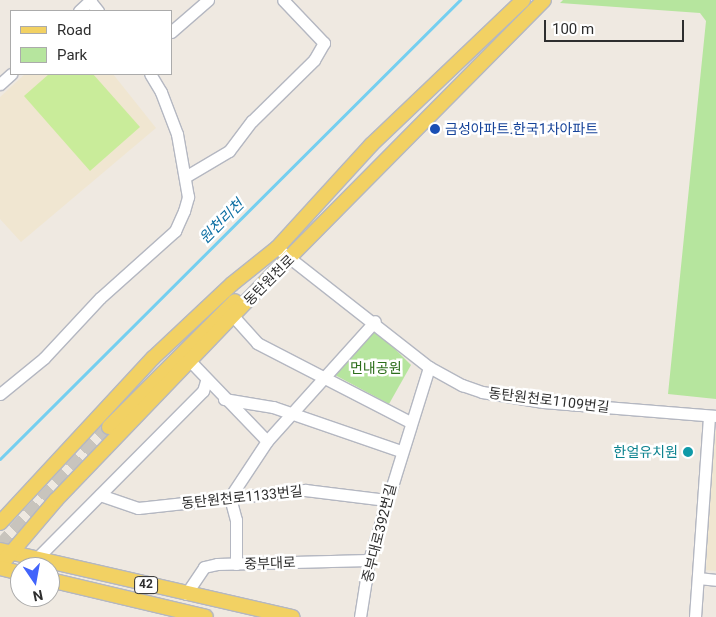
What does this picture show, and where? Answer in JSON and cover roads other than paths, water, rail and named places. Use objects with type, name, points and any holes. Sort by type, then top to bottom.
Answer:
[{"type":"main road","name":"동탄원천로","points":[[0,523],[153,358],[232,284],[277,248],[371,145],[523,0]]},
{"type":"main road","name":"동탄원천로","points":[[0,567],[6,552],[233,316],[544,0]]},
{"type":"main road","points":[[277,248],[105,425],[242,294],[289,260]]},
{"type":"main road","name":"42","points":[[6,552],[24,557]]},
{"type":"main road","name":"42","points":[[60,566],[292,617]]},
{"type":"main road","name":"42","points":[[60,582],[206,617]]},
{"type":"street","points":[[172,31],[208,0]]},
{"type":"street","points":[[186,177],[229,151],[252,121],[319,51],[324,43],[283,0]]},
{"type":"street","points":[[80,10],[90,1]]},
{"type":"street","points":[[0,394],[44,358],[100,298],[175,231],[188,197],[186,177],[177,134],[161,92],[151,75]]},
{"type":"street","name":"동탄원천로1109번길","points":[[277,248],[289,260],[374,321],[429,367],[482,392],[544,402],[712,416]]},
{"type":"street","points":[[233,316],[257,343],[410,422]]},
{"type":"street","points":[[236,564],[236,520],[230,497],[266,441],[374,321]]},
{"type":"street","points":[[190,361],[206,381],[266,441]]},
{"type":"street","name":"중부대로392번길","points":[[360,617],[369,560],[410,422],[429,367]]},
{"type":"street","points":[[38,557],[202,391],[206,381]]},
{"type":"street","points":[[224,399],[292,413],[401,451]]},
{"type":"street","points":[[695,617],[712,416]]},
{"type":"street","name":"동탄원천로1133번길","points":[[100,495],[138,508],[305,490],[386,500]]},
{"type":"street","name":"중부대로","points":[[186,594],[204,567],[236,564],[369,560]]},
{"type":"street","points":[[698,578],[716,580]]},
{"type":"waterway","name":"원천리천","points":[[0,459],[460,0]]},
{"type":"tunnel","points":[[0,546],[109,427]]},
{"type":"place","name":"금성아파트.한국1차아파트","points":[[435,129]]},
{"type":"place","name":"한얼유치원","points":[[688,452]]},
{"type":"park label","name":"먼내공원","points":[[376,368]]}]
